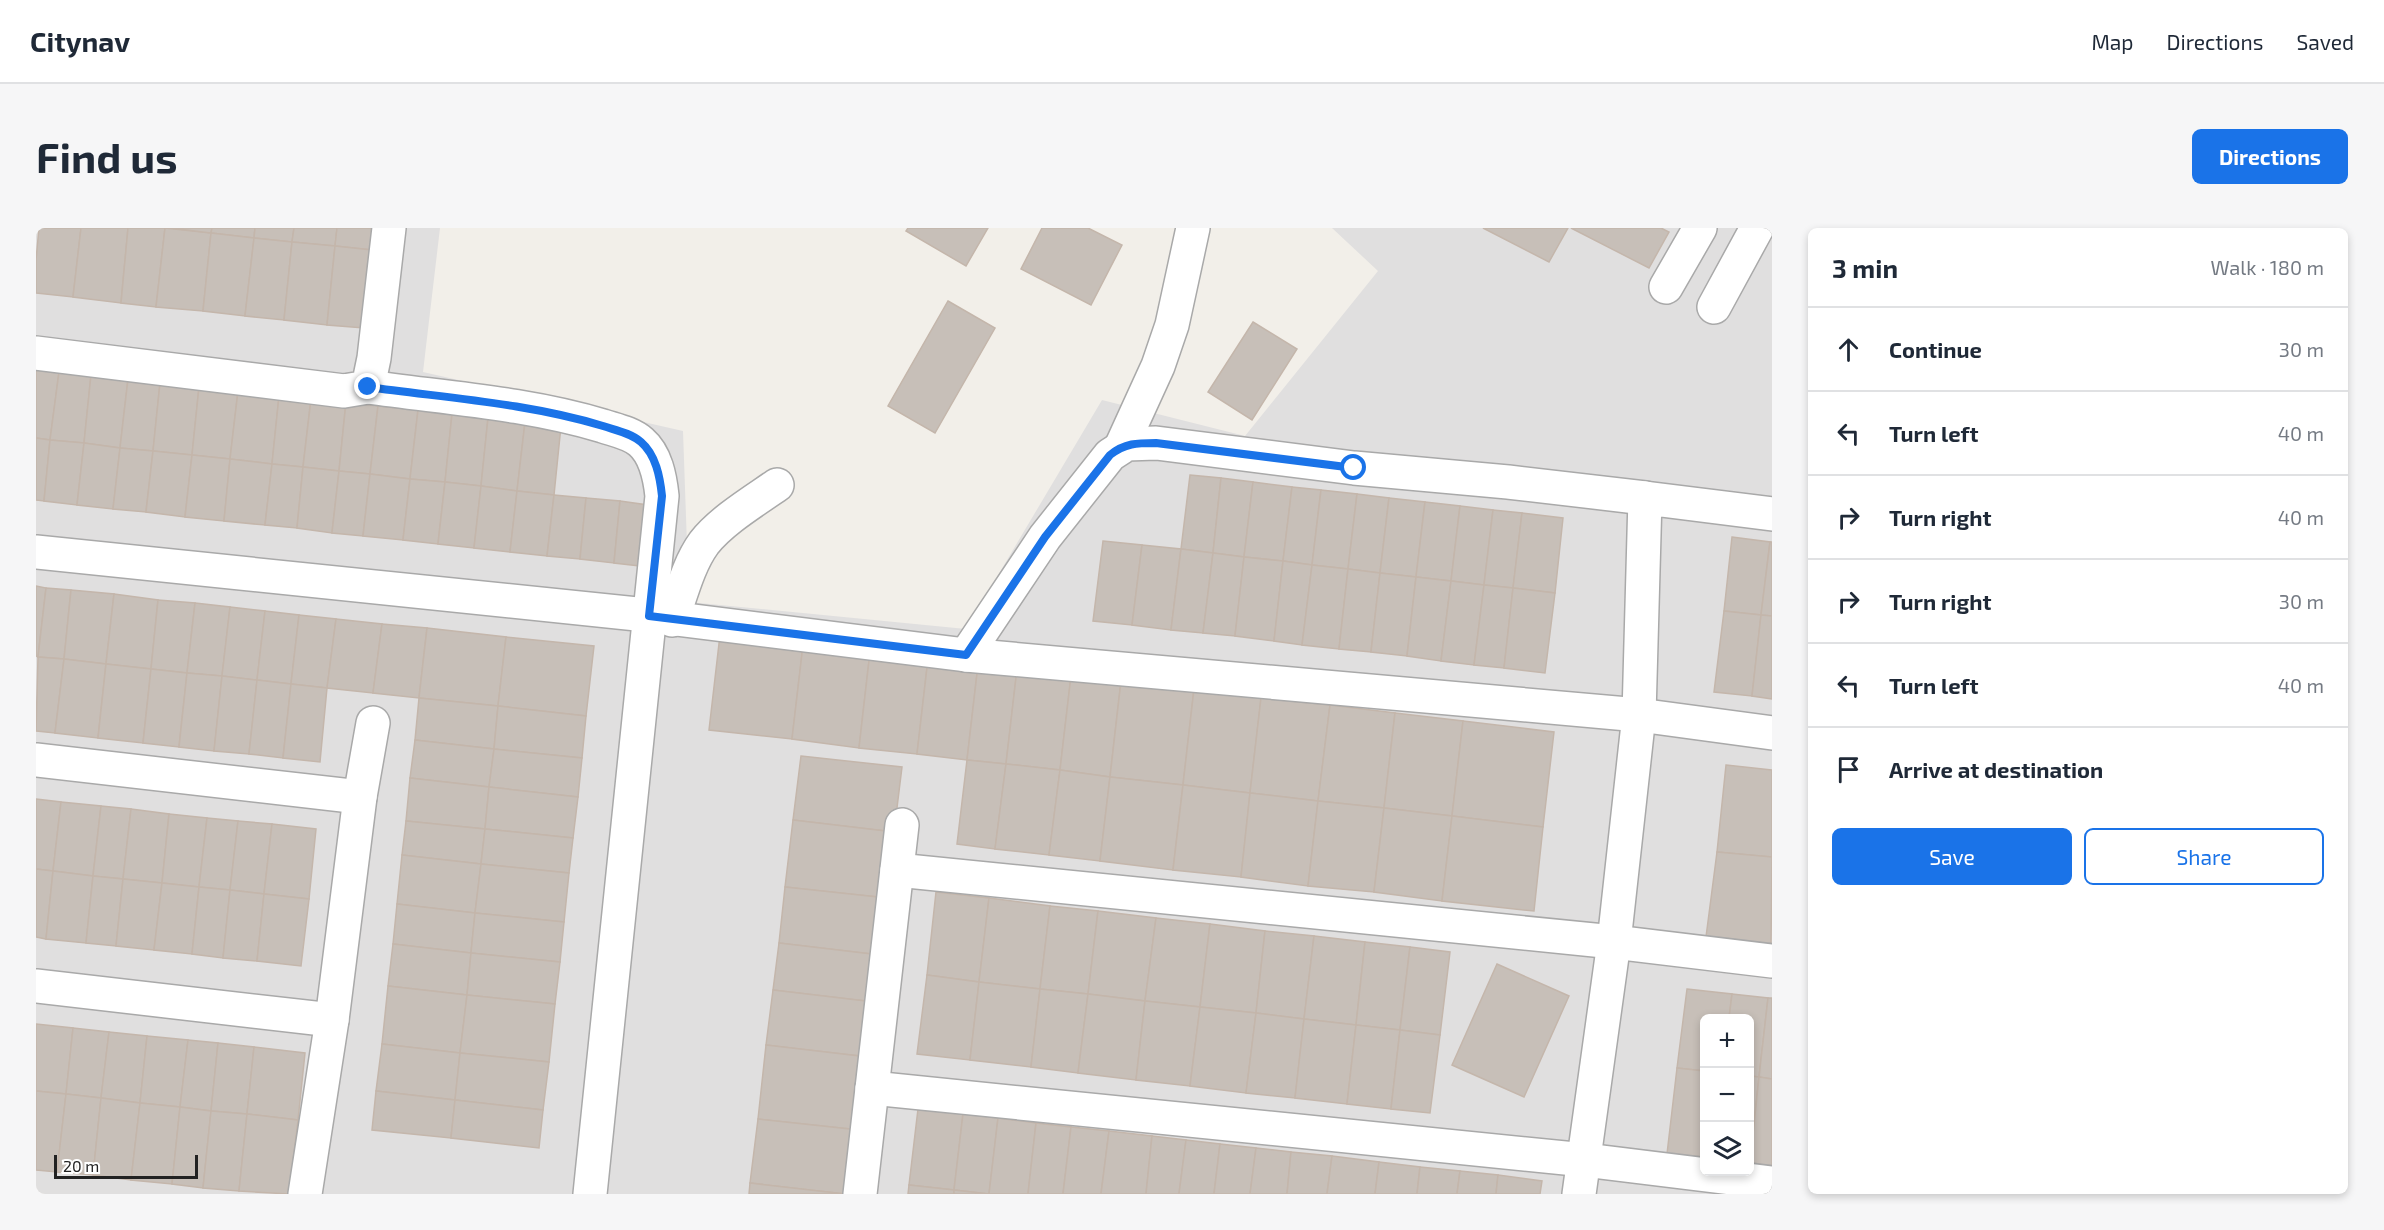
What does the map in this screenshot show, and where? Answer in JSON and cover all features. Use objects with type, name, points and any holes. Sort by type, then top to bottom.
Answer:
[{"type":"street","points":[[368,387],[374,358],[389,228]]},
{"type":"street","points":[[1120,447],[1158,366],[1172,325],[1193,228]]},
{"type":"street","points":[[1714,307],[1757,228]]},
{"type":"street","points":[[1666,287],[1695,237],[1734,272]]},
{"type":"street","points":[[36,353],[344,391],[368,387],[561,414],[627,434],[641,442],[651,455],[660,478],[662,496],[660,618],[590,1194]]},
{"type":"street","points":[[966,655],[1045,537],[1110,455],[1127,444],[1156,443],[1354,468],[1508,482],[1772,514]]},
{"type":"street","points":[[660,618],[705,542],[736,514],[777,485]]},
{"type":"street","points":[[1579,1194],[1614,942],[1639,715],[1646,498]]},
{"type":"street","points":[[36,552],[660,618],[966,655],[1639,715],[1772,733]]},
{"type":"street","points":[[305,1194],[332,1020],[360,797],[373,723]]},
{"type":"street","points":[[36,760],[360,797]]},
{"type":"street","points":[[860,1194],[902,825]]},
{"type":"street","points":[[897,870],[1614,942],[1772,961]]},
{"type":"street","points":[[36,986],[332,1020]]},
{"type":"street","points":[[872,1088],[1585,1161],[1772,1183]]},
{"type":"shaded area","points":[[36,228],[440,228],[423,372],[683,431],[689,602],[966,629],[1102,400],[1245,436],[1378,271],[1332,228],[1772,228],[1772,1194],[36,1194]]},
{"type":"building","points":[[39,228],[81,228],[73,297],[36,293]]},
{"type":"building","points":[[81,228],[128,228],[121,303],[73,297]]},
{"type":"building","points":[[128,228],[165,228],[156,307],[121,303]]},
{"type":"building","points":[[165,228],[211,233],[203,311],[156,307]]},
{"type":"building","points":[[171,228],[212,228],[211,233]]},
{"type":"building","points":[[212,228],[255,228],[254,238],[211,233]]},
{"type":"building","points":[[255,228],[294,228],[292,242],[254,238]]},
{"type":"building","points":[[294,228],[337,228],[335,246],[292,242]]},
{"type":"building","points":[[337,228],[374,228],[372,250],[335,246]]},
{"type":"building","points":[[908,228],[988,228],[966,266],[906,231]]},
{"type":"building","points":[[1042,228],[1088,228],[1122,245],[1091,305],[1021,269]]},
{"type":"building","points":[[1483,228],[1568,228],[1549,262]]},
{"type":"building","points":[[1571,228],[1661,228],[1669,232],[1649,268]]},
{"type":"building","points":[[211,233],[254,238],[245,316],[203,311]]},
{"type":"building","points":[[254,238],[292,242],[284,320],[245,316]]},
{"type":"building","points":[[292,242],[335,246],[327,325],[284,320]]},
{"type":"building","points":[[335,246],[372,250],[364,328],[327,325]]},
{"type":"building","points":[[948,301],[995,328],[935,433],[888,406]]},
{"type":"building","points":[[1253,322],[1297,349],[1252,420],[1208,392]]},
{"type":"building","points":[[36,369],[59,372],[50,440],[36,438]]},
{"type":"building","points":[[59,372],[91,375],[84,443],[50,440]]},
{"type":"building","points":[[91,375],[128,379],[120,448],[84,443]]},
{"type":"building","points":[[128,379],[160,383],[153,451],[120,448]]},
{"type":"building","points":[[160,383],[199,387],[192,455],[153,451]]},
{"type":"building","points":[[199,387],[238,391],[230,459],[192,455]]},
{"type":"building","points":[[238,391],[279,396],[272,464],[230,459]]},
{"type":"building","points":[[279,396],[311,399],[303,467],[272,464]]},
{"type":"building","points":[[311,399],[346,402],[339,471],[303,467]]},
{"type":"building","points":[[346,402],[378,406],[370,474],[339,471]]},
{"type":"building","points":[[378,406],[418,410],[410,479],[370,474]]},
{"type":"building","points":[[418,410],[452,414],[445,482],[410,479]]},
{"type":"building","points":[[452,414],[488,418],[481,486],[445,482]]},
{"type":"building","points":[[488,418],[525,422],[517,491],[481,486]]},
{"type":"building","points":[[525,422],[561,426],[554,495],[517,491]]},
{"type":"building","points":[[36,438],[50,440],[44,501],[36,500]]},
{"type":"building","points":[[50,440],[84,443],[77,505],[44,501]]},
{"type":"building","points":[[84,443],[120,448],[113,509],[77,505]]},
{"type":"building","points":[[120,448],[153,451],[146,512],[113,509]]},
{"type":"building","points":[[153,451],[192,455],[185,517],[146,512]]},
{"type":"building","points":[[192,455],[230,459],[224,521],[185,517]]},
{"type":"building","points":[[230,459],[272,464],[265,525],[224,521]]},
{"type":"building","points":[[272,464],[303,467],[297,528],[265,525]]},
{"type":"building","points":[[303,467],[339,471],[332,533],[297,528]]},
{"type":"building","points":[[339,471],[370,474],[363,536],[332,533]]},
{"type":"building","points":[[370,474],[410,479],[403,540],[363,536]]},
{"type":"building","points":[[1190,475],[1221,478],[1213,553],[1181,549]]},
{"type":"building","points":[[1221,478],[1253,482],[1244,557],[1213,553]]},
{"type":"building","points":[[410,479],[445,482],[438,544],[403,540]]},
{"type":"building","points":[[445,482],[481,486],[474,548],[438,544]]},
{"type":"building","points":[[1253,482],[1292,487],[1283,561],[1244,557]]},
{"type":"building","points":[[481,486],[517,491],[510,552],[474,548]]},
{"type":"building","points":[[1292,487],[1321,490],[1312,565],[1283,561]]},
{"type":"building","points":[[1321,490],[1357,494],[1348,569],[1312,565]]},
{"type":"building","points":[[517,491],[554,495],[547,556],[510,552]]},
{"type":"building","points":[[1357,494],[1389,498],[1380,573],[1348,569]]},
{"type":"building","points":[[554,495],[586,498],[580,559],[547,556]]},
{"type":"building","points":[[586,498],[620,501],[614,563],[580,559]]},
{"type":"building","points":[[1389,498],[1425,502],[1416,577],[1380,573]]},
{"type":"building","points":[[620,501],[655,506],[648,567],[614,563]]},
{"type":"building","points":[[1425,502],[1460,506],[1451,581],[1416,577]]},
{"type":"building","points":[[1460,506],[1493,510],[1484,585],[1451,581]]},
{"type":"building","points":[[1493,510],[1522,513],[1513,588],[1484,585]]},
{"type":"building","points":[[1522,513],[1563,518],[1555,593],[1513,588]]},
{"type":"building","points":[[1732,537],[1770,542],[1761,615],[1724,611]]},
{"type":"building","points":[[1103,541],[1142,545],[1132,625],[1093,621]]},
{"type":"building","points":[[1770,542],[1772,542],[1772,616],[1761,615]]},
{"type":"building","points":[[1142,545],[1181,549],[1171,630],[1132,625]]},
{"type":"building","points":[[1181,549],[1213,553],[1203,633],[1171,630]]},
{"type":"building","points":[[1213,553],[1244,557],[1235,636],[1203,633]]},
{"type":"building","points":[[1244,557],[1283,561],[1274,641],[1235,636]]},
{"type":"building","points":[[1283,561],[1312,565],[1302,645],[1274,641]]},
{"type":"building","points":[[1312,565],[1348,569],[1339,649],[1302,645]]},
{"type":"building","points":[[1348,569],[1380,573],[1371,652],[1339,649]]},
{"type":"building","points":[[1380,573],[1416,577],[1407,656],[1371,652]]},
{"type":"building","points":[[1416,577],[1451,581],[1441,661],[1407,656]]},
{"type":"building","points":[[1451,581],[1484,585],[1474,665],[1441,661]]},
{"type":"building","points":[[1484,585],[1513,588],[1504,668],[1474,665]]},
{"type":"building","points":[[36,586],[46,588],[38,657],[36,656]]},
{"type":"building","points":[[46,588],[71,590],[64,659],[38,657]]},
{"type":"building","points":[[1513,588],[1555,593],[1545,673],[1504,668]]},
{"type":"building","points":[[71,590],[114,594],[106,664],[64,659]]},
{"type":"building","points":[[114,594],[158,600],[151,669],[106,664]]},
{"type":"building","points":[[158,600],[195,603],[187,673],[151,669]]},
{"type":"building","points":[[195,603],[230,607],[222,676],[187,673]]},
{"type":"building","points":[[230,607],[265,611],[257,680],[222,676]]},
{"type":"building","points":[[265,611],[299,615],[291,684],[257,680]]},
{"type":"building","points":[[1724,611],[1761,615],[1752,696],[1714,692]]},
{"type":"building","points":[[299,615],[336,619],[327,688],[291,684]]},
{"type":"building","points":[[1761,615],[1772,616],[1772,699],[1752,696]]},
{"type":"building","points":[[336,619],[382,624],[373,693],[327,688]]},
{"type":"building","points":[[382,624],[427,628],[419,698],[373,693]]},
{"type":"building","points":[[427,628],[506,637],[498,706],[419,698]]},
{"type":"building","points":[[720,635],[803,645],[792,739],[709,730]]},
{"type":"building","points":[[506,637],[594,646],[586,716],[498,706]]},
{"type":"building","points":[[803,645],[870,652],[859,748],[792,739]]},
{"type":"building","points":[[870,652],[928,659],[917,754],[859,748]]},
{"type":"building","points":[[38,657],[64,659],[55,733],[36,731]]},
{"type":"building","points":[[64,659],[106,664],[98,738],[55,733]]},
{"type":"building","points":[[928,659],[978,665],[967,760],[917,754]]},
{"type":"building","points":[[106,664],[151,669],[143,743],[98,738]]},
{"type":"building","points":[[978,665],[1017,669],[1006,764],[967,760]]},
{"type":"building","points":[[151,669],[187,673],[179,747],[143,743]]},
{"type":"building","points":[[1017,669],[1071,676],[1060,770],[1006,764]]},
{"type":"building","points":[[187,673],[222,676],[214,751],[179,747]]},
{"type":"building","points":[[222,676],[257,680],[249,754],[214,751]]},
{"type":"building","points":[[1071,676],[1121,681],[1110,777],[1060,770]]},
{"type":"building","points":[[257,680],[291,684],[283,758],[249,754]]},
{"type":"building","points":[[1121,681],[1194,689],[1183,785],[1110,777]]},
{"type":"building","points":[[291,684],[327,688],[320,762],[283,758]]},
{"type":"building","points":[[1194,689],[1261,698],[1250,793],[1183,785]]},
{"type":"building","points":[[419,698],[498,706],[494,749],[415,740]]},
{"type":"building","points":[[1261,698],[1330,705],[1318,801],[1250,793]]},
{"type":"building","points":[[1330,705],[1395,713],[1384,808],[1318,801]]},
{"type":"building","points":[[498,706],[586,716],[582,758],[494,749]]},
{"type":"building","points":[[1395,713],[1463,721],[1452,816],[1384,808]]},
{"type":"building","points":[[1463,721],[1554,732],[1543,827],[1452,816]]},
{"type":"building","points":[[415,740],[494,749],[489,787],[410,778]]},
{"type":"building","points":[[494,749],[582,758],[578,797],[489,787]]},
{"type":"building","points":[[801,756],[902,767],[894,832],[793,820]]},
{"type":"building","points":[[967,760],[1006,764],[995,849],[957,844]]},
{"type":"building","points":[[1006,764],[1060,770],[1049,855],[995,849]]},
{"type":"building","points":[[1726,765],[1772,770],[1772,857],[1717,852]]},
{"type":"building","points":[[1060,770],[1110,777],[1100,861],[1049,855]]},
{"type":"building","points":[[1110,777],[1183,785],[1173,870],[1100,861]]},
{"type":"building","points":[[410,778],[489,787],[485,829],[406,821]]},
{"type":"building","points":[[1183,785],[1250,793],[1241,877],[1173,870]]},
{"type":"building","points":[[489,787],[578,797],[573,838],[485,829]]},
{"type":"building","points":[[1250,793],[1318,801],[1308,886],[1241,877]]},
{"type":"building","points":[[36,799],[61,802],[53,871],[36,869]]},
{"type":"building","points":[[1318,801],[1384,808],[1374,892],[1308,886]]},
{"type":"building","points":[[61,802],[101,806],[93,876],[53,871]]},
{"type":"building","points":[[101,806],[131,809],[123,879],[93,876]]},
{"type":"building","points":[[1384,808],[1452,816],[1442,901],[1374,892]]},
{"type":"building","points":[[131,809],[169,814],[162,883],[123,879]]},
{"type":"building","points":[[169,814],[207,818],[199,887],[162,883]]},
{"type":"building","points":[[1452,816],[1543,827],[1534,911],[1442,901]]},
{"type":"building","points":[[207,818],[238,821],[230,890],[199,887]]},
{"type":"building","points":[[793,820],[894,832],[887,898],[785,887]]},
{"type":"building","points":[[238,821],[272,824],[264,894],[230,890]]},
{"type":"building","points":[[406,821],[485,829],[481,864],[402,855]]},
{"type":"building","points":[[272,824],[316,829],[309,899],[264,894]]},
{"type":"building","points":[[485,829],[573,838],[569,873],[481,864]]},
{"type":"building","points":[[1717,852],[1772,857],[1771,945],[1706,937]]},
{"type":"building","points":[[402,855],[481,864],[475,913],[397,904]]},
{"type":"building","points":[[481,864],[569,873],[564,922],[475,913]]},
{"type":"building","points":[[36,869],[53,871],[46,939],[36,937]]},
{"type":"building","points":[[53,871],[93,876],[86,943],[46,939]]},
{"type":"building","points":[[93,876],[123,879],[116,946],[86,943]]},
{"type":"building","points":[[123,879],[162,883],[154,950],[116,946]]},
{"type":"building","points":[[162,883],[199,887],[192,954],[154,950]]},
{"type":"building","points":[[199,887],[230,890],[223,958],[192,954]]},
{"type":"building","points":[[785,887],[887,898],[880,955],[779,943]]},
{"type":"building","points":[[230,890],[264,894],[257,961],[223,958]]},
{"type":"building","points":[[936,892],[989,898],[979,982],[927,975]]},
{"type":"building","points":[[264,894],[309,899],[301,966],[257,961]]},
{"type":"building","points":[[989,898],[1050,906],[1040,989],[979,982]]},
{"type":"building","points":[[397,904],[475,913],[471,953],[393,944]]},
{"type":"building","points":[[1050,906],[1098,911],[1088,994],[1040,989]]},
{"type":"building","points":[[1098,911],[1156,918],[1145,1001],[1088,994]]},
{"type":"building","points":[[475,913],[564,922],[560,962],[471,953]]},
{"type":"building","points":[[1156,918],[1210,924],[1200,1007],[1145,1001]]},
{"type":"building","points":[[1210,924],[1265,931],[1256,1013],[1200,1007]]},
{"type":"building","points":[[1265,931],[1314,936],[1304,1019],[1256,1013]]},
{"type":"building","points":[[1314,936],[1365,942],[1356,1025],[1304,1019]]},
{"type":"building","points":[[1365,942],[1410,947],[1400,1030],[1356,1025]]},
{"type":"building","points":[[779,943],[880,955],[874,1002],[773,990]]},
{"type":"building","points":[[393,944],[471,953],[467,995],[388,986]]},
{"type":"building","points":[[1410,947],[1450,952],[1440,1035],[1400,1030]]},
{"type":"building","points":[[471,953],[560,962],[555,1004],[467,995]]},
{"type":"building","points":[[1497,964],[1569,996],[1524,1097],[1452,1065]]},
{"type":"building","points":[[927,975],[979,982],[970,1060],[917,1054]]},
{"type":"building","points":[[979,982],[1040,989],[1031,1067],[970,1060]]},
{"type":"building","points":[[388,986],[467,995],[460,1053],[382,1044]]},
{"type":"building","points":[[1040,989],[1088,994],[1078,1073],[1031,1067]]},
{"type":"building","points":[[1687,989],[1732,994],[1730,1014],[1700,1014],[1700,1071],[1677,1068]]},
{"type":"building","points":[[773,990],[874,1002],[868,1057],[766,1045]]},
{"type":"building","points":[[1088,994],[1145,1001],[1136,1080],[1078,1073]]},
{"type":"building","points":[[1732,994],[1768,998],[1759,1077],[1754,1076],[1754,1014],[1730,1014]]},
{"type":"building","points":[[467,995],[555,1004],[549,1062],[460,1053]]},
{"type":"building","points":[[1768,998],[1772,998],[1772,1079],[1759,1077]]},
{"type":"building","points":[[1145,1001],[1200,1007],[1190,1086],[1136,1080]]},
{"type":"building","points":[[1200,1007],[1256,1013],[1246,1093],[1190,1086]]},
{"type":"building","points":[[1256,1013],[1304,1019],[1295,1098],[1246,1093]]},
{"type":"building","points":[[1304,1019],[1356,1025],[1347,1104],[1295,1098]]},
{"type":"building","points":[[36,1024],[73,1028],[66,1094],[36,1091]]},
{"type":"building","points":[[1356,1025],[1400,1030],[1391,1109],[1347,1104]]},
{"type":"building","points":[[73,1028],[109,1032],[101,1098],[66,1094]]},
{"type":"building","points":[[1400,1030],[1440,1035],[1430,1113],[1391,1109]]},
{"type":"building","points":[[109,1032],[147,1036],[140,1103],[101,1098]]},
{"type":"building","points":[[147,1036],[188,1040],[180,1107],[140,1103]]},
{"type":"building","points":[[188,1040],[218,1043],[211,1111],[180,1107]]},
{"type":"building","points":[[218,1043],[254,1047],[247,1114],[211,1111]]},
{"type":"building","points":[[382,1044],[460,1053],[455,1100],[376,1091]]},
{"type":"building","points":[[766,1045],[868,1057],[859,1130],[758,1119]]},
{"type":"building","points":[[254,1047],[305,1053],[298,1120],[247,1114]]},
{"type":"building","points":[[460,1053],[549,1062],[543,1110],[455,1100]]},
{"type":"building","points":[[1677,1068],[1700,1071],[1700,1157],[1667,1154]]},
{"type":"building","points":[[1754,1076],[1759,1077],[1754,1123]]},
{"type":"building","points":[[1759,1077],[1772,1079],[1772,1166],[1754,1164],[1754,1125]]},
{"type":"building","points":[[36,1091],[66,1094],[57,1172],[36,1170]]},
{"type":"building","points":[[376,1091],[455,1100],[451,1138],[372,1130]]},
{"type":"building","points":[[66,1094],[101,1098],[93,1175],[57,1172]]},
{"type":"building","points":[[101,1098],[140,1103],[131,1180],[93,1175]]},
{"type":"building","points":[[455,1100],[543,1110],[539,1148],[451,1138]]},
{"type":"building","points":[[140,1103],[180,1107],[172,1184],[131,1180]]},
{"type":"building","points":[[180,1107],[211,1111],[203,1188],[172,1184]]},
{"type":"building","points":[[918,1109],[963,1114],[954,1190],[909,1185]]},
{"type":"building","points":[[211,1111],[247,1114],[239,1191],[203,1188]]},
{"type":"building","points":[[247,1114],[298,1120],[289,1194],[239,1191]]},
{"type":"building","points":[[963,1114],[998,1118],[989,1194],[954,1190]]},
{"type":"building","points":[[998,1118],[1036,1123],[1028,1194],[989,1194]]},
{"type":"building","points":[[758,1119],[859,1130],[845,1194],[750,1183]]},
{"type":"building","points":[[1036,1123],[1071,1127],[1063,1194],[1028,1194]]},
{"type":"building","points":[[1071,1127],[1109,1131],[1101,1194],[1063,1194]]},
{"type":"building","points":[[1109,1131],[1152,1136],[1146,1194],[1101,1194]]},
{"type":"building","points":[[1152,1136],[1186,1140],[1179,1194],[1146,1194]]},
{"type":"building","points":[[1186,1140],[1220,1144],[1214,1194],[1179,1194]]},
{"type":"building","points":[[1220,1144],[1256,1148],[1250,1194],[1214,1194]]},
{"type":"building","points":[[1256,1148],[1291,1152],[1287,1194],[1250,1194]]},
{"type":"building","points":[[1291,1152],[1332,1156],[1327,1194],[1287,1194]]},
{"type":"building","points":[[1332,1156],[1379,1162],[1375,1194],[1327,1194]]},
{"type":"building","points":[[1379,1162],[1420,1167],[1417,1194],[1375,1194]]},
{"type":"building","points":[[1420,1167],[1460,1171],[1457,1194],[1417,1194]]},
{"type":"building","points":[[1460,1171],[1498,1175],[1496,1194],[1457,1194]]},
{"type":"building","points":[[1498,1175],[1542,1181],[1540,1194],[1496,1194]]},
{"type":"building","points":[[750,1183],[845,1194],[749,1194]]},
{"type":"building","points":[[909,1185],[954,1190],[954,1194],[908,1194]]},
{"type":"building","points":[[954,1190],[989,1194],[954,1194]]},
{"type":"route","points":[[368,387],[561,414],[627,434],[641,442],[651,455],[660,478],[662,496],[649,616],[966,655],[1045,537],[1110,455],[1120,447],[1136,443],[1156,443],[1354,468]]}]
